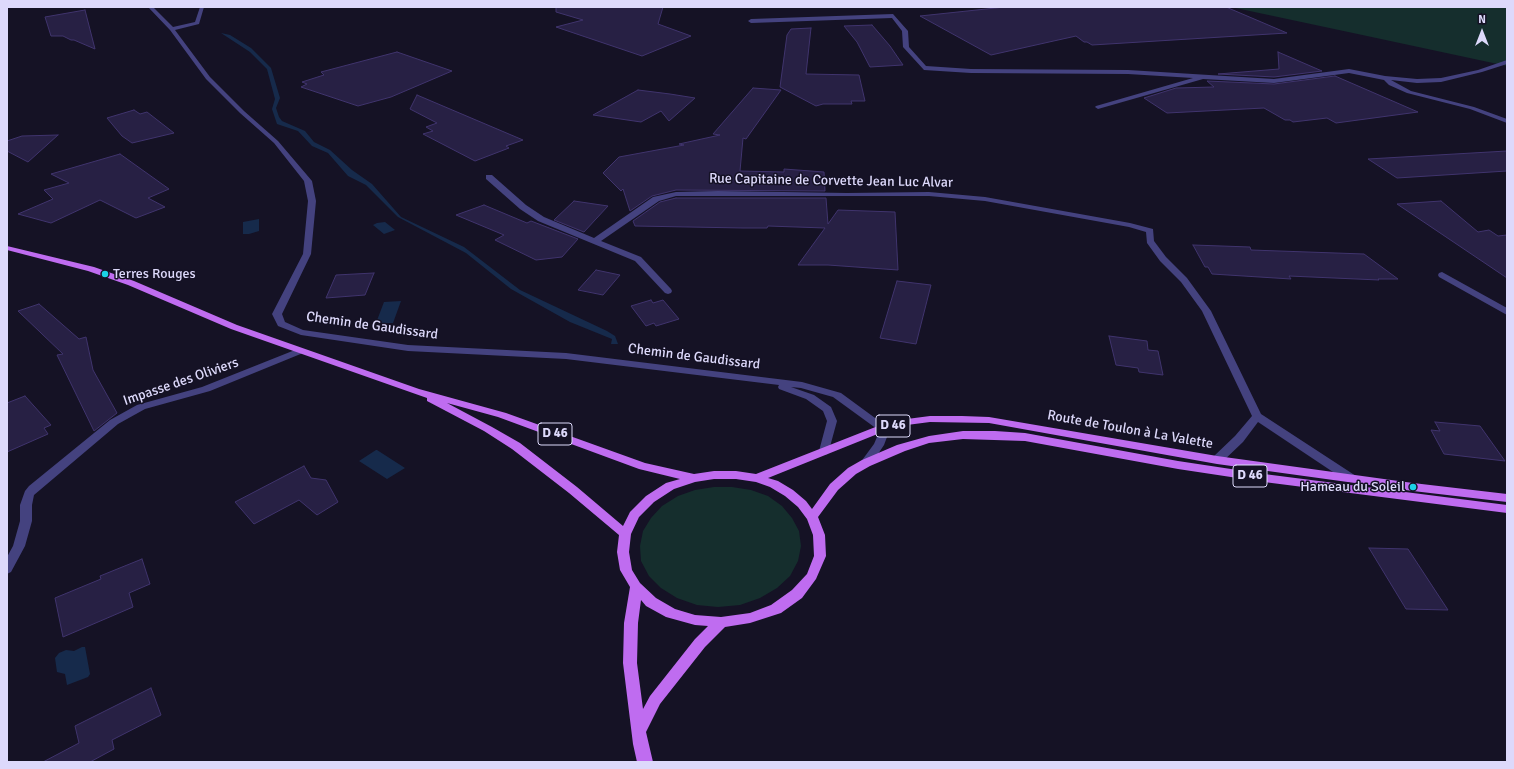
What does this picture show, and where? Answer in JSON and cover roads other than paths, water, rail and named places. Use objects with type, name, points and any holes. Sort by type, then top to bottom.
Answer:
[{"type":"main road","name":"D 46","points":[[7,248],[68,263],[120,279],[234,327],[415,391],[490,411],[643,466],[694,478]]},
{"type":"main road","name":"D 46","points":[[415,391],[488,429],[516,446],[573,490],[625,534]]},
{"type":"main road","name":"Route de Toulon à La Valette","points":[[756,478],[882,428],[907,422],[930,419],[989,420],[1217,460],[1352,479],[1507,498]]},
{"type":"main road","name":"Route de Toulon à La Valette","points":[[812,517],[834,487],[852,471],[866,463],[900,448],[929,440],[962,435],[1025,437],[1178,465],[1264,478],[1507,509]]},
{"type":"main road","points":[[714,475],[736,475],[756,478],[774,484],[789,493],[802,504],[812,517],[819,535],[820,556],[812,576],[798,594],[776,608],[750,618],[721,622],[695,620],[671,613],[651,602],[636,587],[626,570],[623,552],[625,534],[634,515],[650,499],[670,486],[694,478],[714,475]]},
{"type":"main road","points":[[636,587],[631,623],[630,663],[641,752],[645,762]]},
{"type":"main road","points":[[639,730],[655,700],[700,643],[721,622]]},
{"type":"street","name":"Chemin de Gaudissard","points":[[150,7],[172,29],[208,78],[242,112],[276,142],[290,162],[308,181],[312,201],[306,254],[277,314],[281,324],[301,332],[408,348],[566,356],[767,380]]},
{"type":"street","points":[[172,29],[197,23],[202,7]]},
{"type":"street","points":[[751,21],[893,16],[905,31],[906,47],[924,68],[970,71],[1128,72],[1274,81],[1349,71],[1385,78],[1417,81],[1441,80],[1480,71],[1507,62]]},
{"type":"street","points":[[1098,107],[1203,77]]},
{"type":"street","points":[[1385,78],[1391,84],[1409,92],[1472,108],[1507,121]]},
{"type":"street","points":[[489,177],[523,207],[541,219],[638,259],[668,291]]},
{"type":"street","name":"Rue Capitaine de Corvette Jean Luc Alvar","points":[[594,242],[656,199],[676,194],[929,194],[985,199],[1130,225],[1150,231],[1150,241],[1158,253],[1184,280],[1206,311],[1257,416]]},
{"type":"street","points":[[1442,275],[1507,312]]},
{"type":"street","name":"Impasse des Oliviers","points":[[7,569],[19,546],[26,521],[26,505],[29,494],[33,489],[114,422],[140,407],[206,389],[300,351]]},
{"type":"street","points":[[767,380],[802,385],[837,395],[882,428],[882,437],[879,445],[866,463]]},
{"type":"street","points":[[767,380],[810,397],[827,409],[832,421],[824,451]]},
{"type":"street","points":[[1217,460],[1240,439],[1257,416],[1324,462],[1352,479]]},
{"type":"water","points":[[221,33],[230,35],[251,48],[271,68],[280,98],[276,108],[282,121],[305,131],[314,142],[330,150],[352,170],[372,184],[401,217],[464,247],[520,290],[607,331],[615,336],[618,344],[611,344],[612,339],[570,322],[511,289],[466,253],[398,217],[366,185],[348,176],[328,153],[312,146],[298,131],[277,124],[272,109],[275,99],[267,69],[250,52]]},
{"type":"water","points":[[259,219],[259,231],[243,234],[243,222]]},
{"type":"water","points":[[385,222],[395,230],[384,234],[373,225]]},
{"type":"water","points":[[401,301],[393,323],[376,323],[384,302]]},
{"type":"water","points":[[376,450],[405,468],[387,479],[359,461]]},
{"type":"water","points":[[85,647],[90,674],[88,677],[67,685],[65,674],[57,672],[55,658],[59,653],[66,650],[74,651]]},
{"type":"place","name":"Terres Rouges","points":[[105,274]]},
{"type":"place","name":"Hameau du Soleil","points":[[1413,487]]}]
